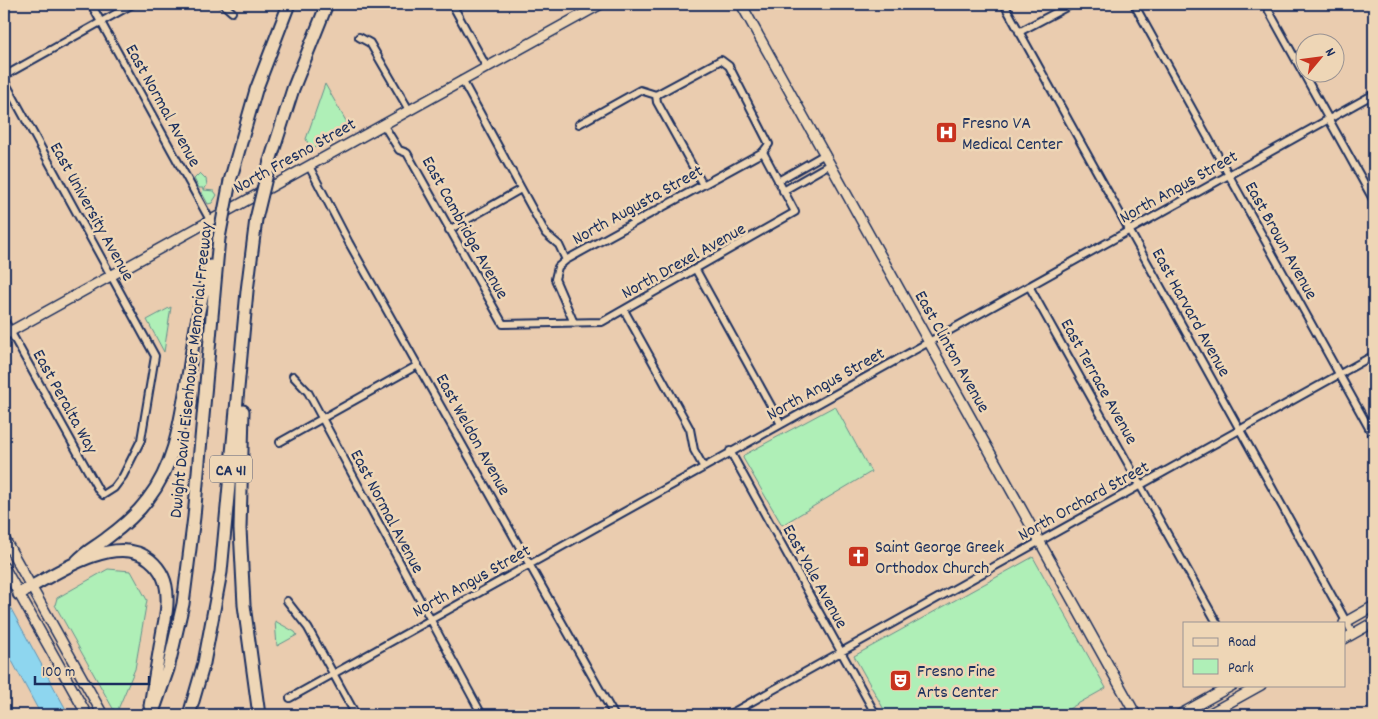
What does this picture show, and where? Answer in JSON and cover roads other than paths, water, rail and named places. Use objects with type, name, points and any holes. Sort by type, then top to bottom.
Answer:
[{"type":"highway","name":"Dwight David Eisenhower Memorial Freeway","points":[[152,715],[168,669],[184,596],[194,517],[218,238],[230,181],[256,90],[289,4]]},
{"type":"highway","name":"CA 41","points":[[189,715],[204,663],[221,572],[247,291],[256,219],[270,161],[288,104],[327,4]]},
{"type":"highway","points":[[78,561],[84,553],[108,538],[137,512],[149,498],[164,472],[178,432],[204,287],[218,238]]},
{"type":"highway","points":[[247,291],[240,529],[244,605],[259,715]]},
{"type":"highway","points":[[19,594],[78,561],[108,552],[125,550],[148,559],[162,575],[167,605],[148,715]]},
{"type":"main road","name":"North Fresno Street","points":[[7,334],[486,66],[601,4]]},
{"type":"main road","name":"East Clinton Avenue","points":[[741,4],[1136,715]]},
{"type":"main road","points":[[4,538],[103,715]]},
{"type":"main road","points":[[4,567],[87,715]]},
{"type":"main road","points":[[1345,622],[1374,606]]},
{"type":"main road","points":[[1346,638],[1374,622]]},
{"type":"main road","points":[[1179,715],[1231,686]]},
{"type":"main road","points":[[1207,715],[1259,686]]},
{"type":"street","name":"East Normal Avenue","points":[[91,4],[210,220]]},
{"type":"street","points":[[4,76],[133,4]]},
{"type":"street","points":[[223,4],[232,12]]},
{"type":"street","points":[[454,4],[486,66]]},
{"type":"street","name":"East Harvard Avenue","points":[[1004,4],[1345,622]]},
{"type":"street","points":[[1019,32],[1072,4]]},
{"type":"street","name":"East Brown Avenue","points":[[1134,4],[1374,438]]},
{"type":"street","points":[[1265,4],[1374,201]]},
{"type":"street","points":[[359,37],[370,43],[409,110]]},
{"type":"street","points":[[579,124],[640,90],[656,95],[721,60],[729,66],[769,144],[763,152],[784,191],[830,164]]},
{"type":"street","name":"East University Avenue","points":[[4,80],[155,356],[141,440],[123,476],[114,488],[103,495]]},
{"type":"street","name":"North Augusta Street","points":[[462,80],[546,234],[558,246],[566,260],[763,152]]},
{"type":"street","name":"North Angus Street","points":[[290,698],[703,466],[1374,94]]},
{"type":"street","points":[[656,95],[657,102],[703,185]]},
{"type":"street","name":"East Cambridge Avenue","points":[[384,124],[399,150],[407,153],[503,324]]},
{"type":"street","points":[[778,181],[825,154]]},
{"type":"street","name":"East Weldon Avenue","points":[[309,166],[349,243],[614,715]]},
{"type":"street","points":[[449,230],[521,189]]},
{"type":"street","name":"North Drexel Avenue","points":[[503,324],[602,322],[796,212],[784,191]]},
{"type":"street","points":[[566,260],[558,267],[555,279],[574,323]]},
{"type":"street","points":[[696,270],[781,424]]},
{"type":"street","name":"East Terrace Avenue","points":[[1029,286],[1216,622]]},
{"type":"street","points":[[624,310],[691,431],[694,450],[703,466]]},
{"type":"street","name":"East Peralta Way","points":[[4,320],[7,334],[103,495]]},
{"type":"street","name":"North Orchard Street","points":[[728,715],[1374,355]]},
{"type":"street","points":[[280,442],[418,365]]},
{"type":"street","name":"East Normal Avenue","points":[[293,376],[308,392],[482,715]]},
{"type":"street","name":"East Yale Avenue","points":[[730,451],[876,715]]},
{"type":"street","points":[[287,601],[308,628],[356,715]]},
{"type":"street","name":"East Harvard Avenue","points":[[1346,624],[1353,634]]},
{"type":"water","points":[[4,596],[69,715],[41,715],[4,646]]},
{"type":"place","name":"Fresno VA Medical Center","points":[[946,132]]},
{"type":"place","name":"Saint George Greek Orthodox Church","points":[[859,556]]},
{"type":"place","name":"Fresno Fine Arts Center","points":[[901,680]]}]
